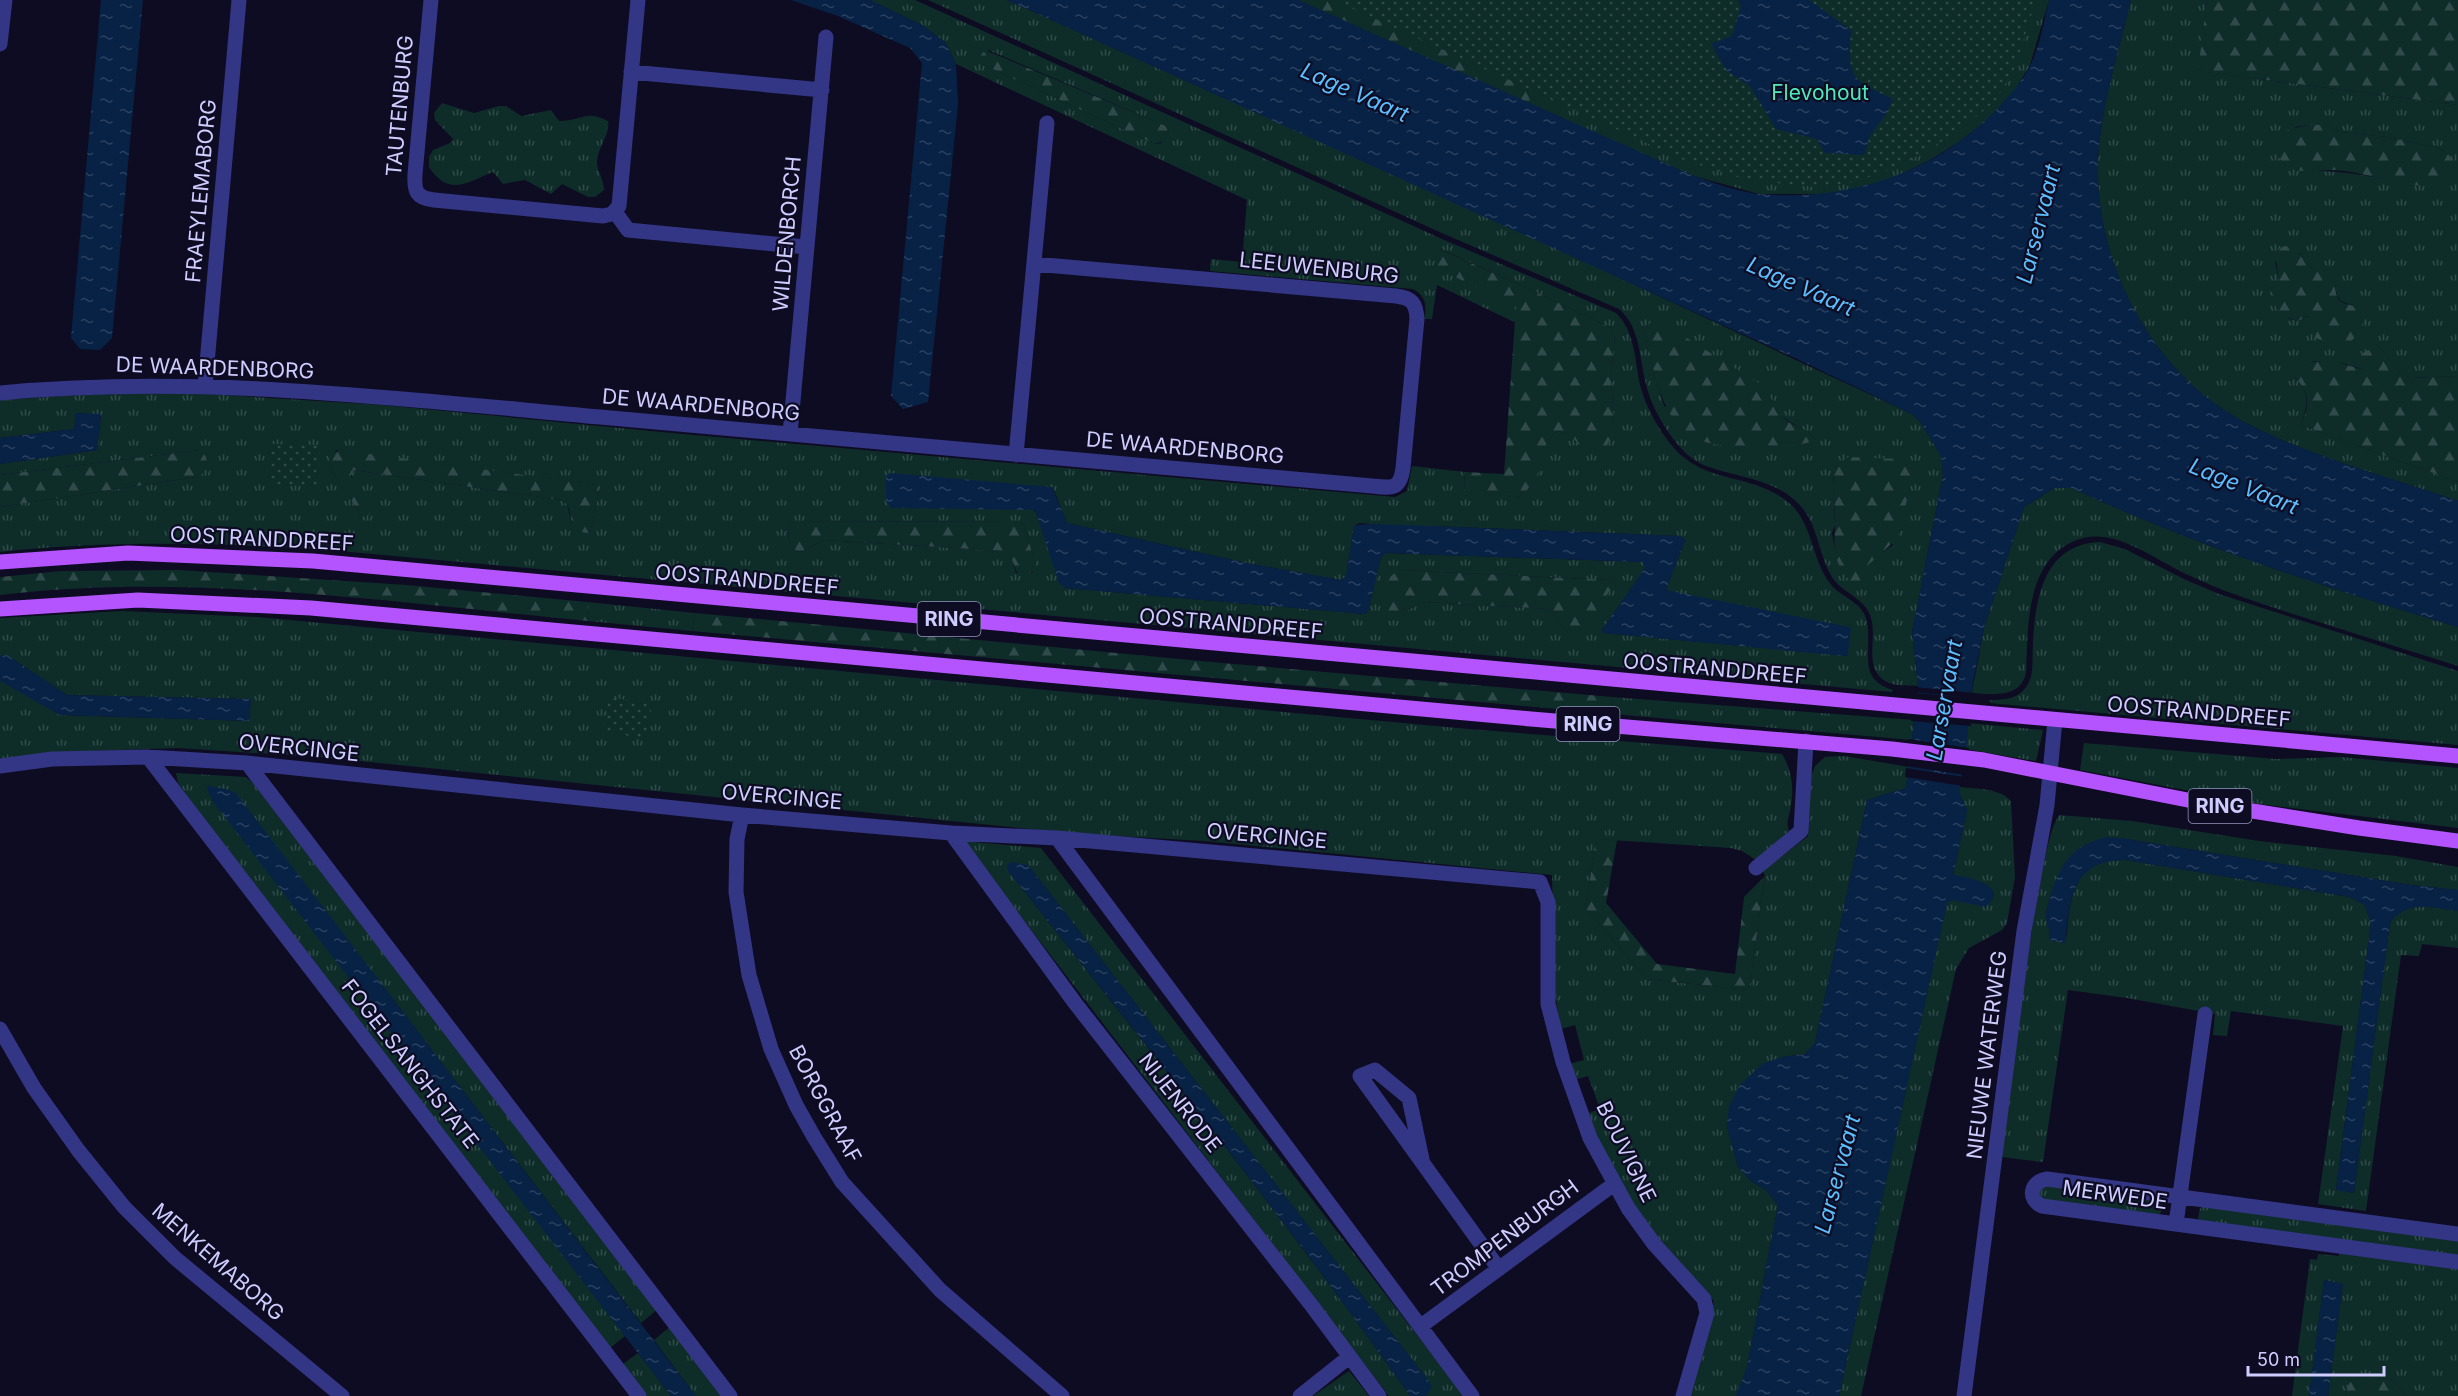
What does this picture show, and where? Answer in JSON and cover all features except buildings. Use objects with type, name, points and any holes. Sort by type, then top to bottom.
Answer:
[{"type":"main road","name":"OOSTRANDDREEF","points":[[0,562],[128,553],[313,561],[2458,756]]},
{"type":"main road","name":"RING","points":[[0,609],[138,600],[311,608],[1519,718],[1892,749],[1984,760],[2220,806],[2458,841]]},
{"type":"street","points":[[0,44],[5,0]]},
{"type":"street","name":"FRAEYLEMABORG","points":[[205,386],[239,0]]},
{"type":"street","name":"TAUTENBURG","points":[[430,0],[414,186],[417,194],[423,199],[603,216],[615,212]]},
{"type":"street","points":[[638,0],[619,206],[615,212],[628,230],[806,247]]},
{"type":"street","name":"WILDENBORCH","points":[[790,434],[826,37]]},
{"type":"street","points":[[631,72],[822,90]]},
{"type":"street","points":[[1016,454],[1047,123]]},
{"type":"street","name":"LEEUWENBURG","points":[[1034,264],[1396,296],[1412,300],[1416,306],[1417,319],[1403,468],[1396,485]]},
{"type":"street","name":"DE WAARDENBORG","points":[[0,393],[123,385],[205,386],[430,401],[1386,488],[1396,485]]},
{"type":"street","name":"NIEUWE WATERWEG","points":[[1964,1396],[2024,931],[2047,805],[2048,772],[2055,720]]},
{"type":"street","points":[[1756,868],[1801,831],[1806,741]]},
{"type":"street","name":"OVERCINGE","points":[[0,766],[52,759],[148,758],[247,764],[742,815],[951,833],[1057,838],[1540,882],[1548,902]]},
{"type":"street","name":"FOGELSANGHSTATE","points":[[148,758],[639,1396]]},
{"type":"street","points":[[247,764],[730,1396]]},
{"type":"street","name":"BORGGRAAF","points":[[742,815],[737,839],[736,892],[748,975],[771,1049],[796,1105],[842,1182],[940,1290],[1062,1396]]},
{"type":"street","name":"NIJENRODE","points":[[951,833],[1075,1003],[1379,1396]]},
{"type":"street","points":[[1057,838],[1472,1396]]},
{"type":"street","name":"BOUVIGNE","points":[[1548,902],[1548,1004],[1563,1062],[1590,1138],[1628,1208],[1654,1244],[1704,1299],[1707,1313],[1683,1396]]},
{"type":"street","name":"MERWEDE","points":[[2176,1224],[2205,1014]]},
{"type":"street","name":"MENKEMABORG","points":[[0,1029],[34,1088],[78,1150],[124,1207],[175,1258],[342,1396]]},
{"type":"street","points":[[1423,1164],[1410,1098],[1375,1070],[1360,1076],[1372,1094],[1499,1269]]},
{"type":"street","name":"MERWEDE","points":[[2458,1234],[2047,1179],[2036,1184],[2032,1190],[2032,1197],[2036,1203],[2043,1206],[2458,1262]]},
{"type":"street","name":"TROMPENBURGH","points":[[1421,1326],[1614,1184]]},
{"type":"street","points":[[1299,1396],[1349,1357]]},
{"type":"green space","points":[[870,0],[915,0],[1442,239],[1616,313],[1631,337],[1645,399],[1654,420],[1666,438],[1680,454],[1694,464],[1709,472],[1756,485],[1772,492],[1796,510],[1829,582],[1860,608],[1866,618],[1869,665],[1872,676],[1880,684],[1893,690],[1892,692],[329,550],[123,544],[0,552],[0,507],[196,477],[203,473],[200,450],[0,475],[0,464],[97,450],[101,415],[76,413],[74,429],[0,438],[0,400],[128,392],[191,393],[382,405],[1395,497],[1407,491],[1412,466],[1465,472],[1464,490],[1522,497],[1547,441],[1557,431],[1571,434],[1575,442],[1614,427],[1611,376],[1615,335],[1611,328],[1441,249],[1436,267],[1513,304],[1516,307],[1516,323],[1437,285],[1432,319],[1424,319],[1424,302],[1421,295],[1413,289],[1210,271],[1211,259],[1242,262],[1247,200],[956,64],[945,42],[922,25]],"holes":[[[988,50],[1166,126],[1169,130],[1161,143],[1155,144],[982,64]],[[336,450],[600,487],[590,533],[572,524],[567,504],[561,500],[353,470],[351,473],[362,517],[329,466]],[[1053,488],[1067,523],[1246,563],[1341,580],[1346,576],[1354,526],[1360,523],[1680,536],[1685,540],[1666,590],[1848,656],[1603,633],[1602,630],[1645,568],[1644,562],[1385,553],[1381,557],[1368,611],[1365,614],[1065,588],[1033,509]],[[1019,521],[1024,526],[1036,565],[1032,573],[1016,573],[1012,560],[1004,551],[824,540],[798,552],[789,542],[788,527],[794,522]],[[1399,570],[1611,580],[1614,582],[1565,631],[1550,609],[1425,602],[1409,609],[1399,621]]]},
{"type":"green space","points":[[928,0],[1007,0],[1525,234],[1912,414],[1921,423],[1941,456],[1943,475],[1912,632],[1918,686],[1888,682],[1876,671],[1872,655],[1873,630],[1870,615],[1858,599],[1841,587],[1832,577],[1809,518],[1800,505],[1777,488],[1700,464],[1676,443],[1652,403],[1632,325],[1619,309],[1444,234]],"holes":[[[1650,323],[1770,397],[1779,414],[1814,439],[1809,442],[1779,445],[1664,406],[1645,329]],[[1833,477],[1893,545],[1875,557],[1852,583],[1837,560],[1832,533],[1835,525]]]},
{"type":"green space","points":[[1298,0],[1421,0],[1522,68],[1531,105]]},
{"type":"green space","name":"Flevohout","points":[[1334,0],[2036,0],[2015,67],[1996,100],[1962,129],[1904,164],[1858,181],[1822,188],[1744,179],[1684,160]]},
{"type":"green space","name":"Flevohout","points":[[2014,0],[2049,0],[2030,65],[2015,90],[1987,120],[1959,142],[1895,177],[1866,187],[1832,194],[1759,194],[1694,176],[1531,105],[1522,68]]},
{"type":"green space","points":[[2131,0],[2207,0],[2199,71],[2458,105],[2458,376],[2411,378],[2399,372],[2378,345],[2362,369],[2346,364],[2314,361],[2292,373],[2305,392],[2306,409],[2301,425],[2458,482],[2458,501],[2323,456],[2246,423],[2214,403],[2186,379],[2161,351],[2140,320],[2123,286],[2110,251],[2102,214],[2098,178],[2098,156],[2104,111]],"holes":[[[2324,125],[2340,132],[2388,137],[2438,148],[2448,154],[2440,185],[2312,171],[2295,127]],[[2300,253],[2315,272],[2329,272],[2335,283],[2338,297],[2345,303],[2353,305],[2315,332],[2315,323],[2309,316],[2298,321],[2289,319],[2276,286],[2279,280],[2275,262]]]},
{"type":"green space","points":[[2207,0],[2458,0],[2458,105],[2198,71]]},
{"type":"green space","points":[[985,50],[1166,126],[1169,130],[1163,141],[1155,144],[982,64],[979,58]]},
{"type":"green space","points":[[442,103],[474,113],[506,106],[521,116],[551,110],[559,121],[594,116],[608,121],[608,130],[597,162],[604,190],[595,197],[588,197],[562,184],[551,194],[525,180],[503,184],[493,172],[458,185],[444,182],[429,167],[429,157],[433,150],[450,143],[453,139],[435,120],[434,113]]},
{"type":"green space","points":[[2309,125],[2324,125],[2340,132],[2388,137],[2438,148],[2448,154],[2453,161],[2452,177],[2445,183],[2428,186],[2347,171],[2293,169],[2279,158],[2276,142],[2286,131]]},
{"type":"green space","points":[[2285,246],[2299,253],[2315,272],[2329,272],[2334,279],[2340,300],[2353,306],[2363,315],[2361,329],[2351,341],[2324,341],[2316,338],[2315,323],[2311,318],[2308,316],[2298,321],[2293,320],[2283,315],[2276,307],[2270,292],[2279,280],[2275,254]]},
{"type":"green space","points":[[1440,249],[1611,328],[1615,334],[1611,376],[1614,427],[1605,451],[1585,448],[1570,434],[1557,431],[1547,441],[1539,473],[1522,497],[1464,491],[1465,472],[1504,474],[1516,307],[1435,267],[1437,252]]},
{"type":"green space","points":[[1654,322],[1663,323],[1763,386],[1783,417],[1807,431],[1814,440],[1795,445],[1734,446],[1709,443],[1693,436],[1680,426],[1670,412],[1656,380],[1645,329]]},
{"type":"green space","points":[[2378,345],[2399,372],[2411,378],[2458,376],[2458,482],[2301,425],[2307,397],[2292,373],[2308,363],[2325,361],[2361,369],[2363,353]]},
{"type":"green space","points":[[271,444],[320,445],[319,486],[270,485]]},
{"type":"green space","points":[[200,450],[206,457],[208,466],[196,477],[0,507],[0,475]]},
{"type":"green space","points":[[340,450],[599,485],[590,533],[574,528],[567,504],[561,500],[353,470],[351,476],[372,508],[369,515],[362,517],[329,466],[329,455]]},
{"type":"green space","points":[[1848,457],[1899,459],[1911,470],[1912,480],[1897,539],[1868,565],[1864,577],[1857,583],[1852,583],[1844,574],[1835,550],[1833,482],[1837,469]]},
{"type":"green space","points":[[2054,488],[2072,488],[2166,529],[2262,565],[2458,627],[2458,666],[2275,608],[2200,581],[2145,552],[2116,540],[2086,537],[2072,542],[2057,552],[2045,566],[2037,582],[2029,618],[2026,673],[2023,681],[2012,691],[2004,693],[1972,693],[1984,628],[2024,507]]},
{"type":"green space","points":[[1019,521],[1024,526],[1036,565],[1036,569],[1027,575],[1018,575],[1012,560],[1003,551],[824,540],[798,552],[789,542],[788,527],[794,522]]},
{"type":"green space","points":[[2100,542],[2125,549],[2219,594],[2458,671],[2458,745],[1990,703],[1989,700],[2007,699],[2022,692],[2031,678],[2036,611],[2040,593],[2054,564],[2066,553],[2081,545]]},
{"type":"green space","points":[[179,570],[406,585],[587,602],[588,621],[368,599],[220,588],[73,589],[0,595],[0,577],[61,571]]},
{"type":"green space","points":[[1399,570],[1611,580],[1614,582],[1588,629],[1580,637],[1565,631],[1550,609],[1425,602],[1409,609],[1399,621],[1381,619],[1378,616],[1390,577]]},
{"type":"green space","points":[[587,602],[695,613],[692,631],[588,621]]},
{"type":"green space","points":[[123,611],[257,617],[1468,729],[1782,754],[1792,781],[1787,823],[1789,831],[1756,860],[1742,851],[1731,848],[1597,839],[1585,907],[1646,979],[1749,990],[1765,876],[1763,871],[1808,836],[1811,776],[1815,766],[1825,757],[1844,756],[1909,767],[1906,788],[1867,800],[1815,1043],[1805,1054],[1782,1057],[1727,1126],[1738,1167],[1751,1181],[1766,1190],[1778,1205],[1747,1367],[1736,1396],[1689,1396],[1714,1301],[1639,1213],[1617,1177],[1586,1114],[1600,1109],[1588,1076],[1574,1080],[1569,1064],[1584,1060],[1575,1025],[1561,1029],[1555,994],[1552,875],[1205,841],[1080,834],[320,757],[177,748],[63,752],[0,759],[0,681],[60,715],[249,721],[251,699],[67,695],[7,655],[0,656],[0,618]]},
{"type":"green space","points":[[695,613],[1612,697],[1613,714],[692,631]]},
{"type":"green space","points":[[609,697],[652,704],[646,739],[603,731]]},
{"type":"green space","points":[[1612,697],[1914,720],[1912,740],[1613,714]]},
{"type":"green space","points":[[1968,723],[2043,730],[2036,761],[1966,749]]},
{"type":"green space","points":[[2084,743],[2276,759],[2341,757],[2458,768],[2458,828],[2259,804],[2080,770]]},
{"type":"green space","points":[[176,773],[246,777],[252,782],[659,1308],[641,1323],[236,794],[208,792],[625,1336],[610,1348],[192,803],[178,783]]},
{"type":"green space","points":[[1960,787],[1994,791],[2011,801],[2015,877],[2007,923],[2002,930],[1969,948],[1956,969],[1861,1396],[1839,1396],[1947,902],[1992,900],[1994,893],[1981,882],[1953,875],[1967,810],[1959,792]]},
{"type":"green space","points":[[2060,815],[2132,821],[2259,841],[2396,856],[2458,867],[2458,890],[2411,885],[2120,838],[2106,839],[2084,846],[2067,861],[2056,882],[2048,906],[2046,917],[2049,940],[2064,943],[2070,907],[2077,884],[2090,869],[2099,864],[2125,860],[2350,897],[2365,905],[2371,923],[2336,1189],[2354,1193],[2390,923],[2397,915],[2412,908],[2430,907],[2458,911],[2458,948],[2422,944],[2419,956],[2401,955],[2366,1211],[2318,1204],[2343,1026],[2231,1011],[2227,1036],[2213,1035],[2215,1014],[2068,990],[2043,1162],[2002,1157],[2034,917],[2052,832]]},
{"type":"green space","points":[[1597,839],[1617,840],[1606,903],[1657,964],[1735,974],[1744,897],[1765,876],[1749,990],[1646,979],[1585,907]]},
{"type":"green space","points":[[963,841],[1041,848],[1464,1396],[1426,1396],[1428,1380],[1028,865],[1008,871],[1263,1196],[1410,1396],[1389,1396]]},
{"type":"green space","points":[[2043,1185],[2157,1200],[2163,1205],[2163,1209],[2159,1215],[2040,1199],[2040,1188]]},
{"type":"green space","points":[[2205,1206],[2458,1240],[2458,1256],[2203,1223],[2198,1219],[2200,1208]]},
{"type":"green space","points":[[2339,1252],[2458,1268],[2458,1396],[2407,1396],[2390,1379],[2351,1377],[2345,1396],[2328,1396],[2343,1284],[2324,1280],[2309,1396],[2292,1396],[2310,1259],[2317,1260],[2318,1254],[2339,1256]]},
{"type":"green space","points":[[672,1325],[727,1396],[696,1396],[654,1340]]},
{"type":"green space","points":[[638,1353],[671,1396],[647,1396],[623,1364]]},
{"type":"green space","points":[[1349,1371],[1369,1396],[1313,1396]]},
{"type":"green space","points":[[2351,1377],[2390,1379],[2407,1396],[2345,1396]]},
{"type":"water","points":[[101,0],[143,0],[112,338],[100,350],[80,349],[71,338]]},
{"type":"water","points":[[791,0],[870,0],[922,25],[945,42],[956,64],[958,104],[928,402],[903,409],[891,396],[922,63],[910,48],[838,16]]},
{"type":"water","points":[[1007,0],[1298,0],[1694,176],[1743,191],[1793,195],[1825,193],[1888,178],[1918,166],[1973,131],[2002,104],[2027,72],[2039,42],[2049,0],[2131,0],[2104,111],[2098,156],[2098,178],[2102,214],[2110,251],[2123,286],[2140,320],[2161,351],[2186,379],[2214,403],[2246,423],[2323,456],[2458,501],[2458,627],[2262,565],[2166,529],[2072,488],[2054,488],[2024,507],[1984,628],[1973,682],[1959,792],[1967,810],[1953,875],[1986,884],[1994,892],[1992,900],[1986,907],[1952,900],[1947,903],[1839,1396],[1736,1396],[1747,1367],[1778,1205],[1766,1190],[1751,1181],[1738,1167],[1727,1126],[1729,1106],[1740,1085],[1762,1064],[1782,1057],[1805,1054],[1815,1043],[1867,800],[1906,788],[1918,686],[1912,632],[1943,475],[1941,456],[1921,423],[1912,414],[1793,357]]},
{"type":"water","points":[[1738,0],[1809,0],[1851,30],[1850,58],[1854,75],[1867,86],[1893,99],[1886,114],[1870,136],[1864,155],[1825,153],[1817,139],[1776,129],[1750,86],[1727,71],[1711,44],[1732,36],[1741,7]]},
{"type":"water","points":[[76,413],[101,414],[97,450],[0,464],[0,438],[74,429]]},
{"type":"water","points":[[890,473],[1052,487],[1067,523],[1246,563],[1341,580],[1346,576],[1354,526],[1359,525],[1390,524],[1680,536],[1685,540],[1666,590],[1849,627],[1851,628],[1848,656],[1603,633],[1602,630],[1645,568],[1643,562],[1385,553],[1381,557],[1368,611],[1365,614],[1065,588],[1059,583],[1035,510],[891,508],[886,501],[886,476]]},
{"type":"water","points":[[7,655],[67,695],[251,699],[249,721],[60,715],[0,681],[0,656]]},
{"type":"water","points":[[207,786],[236,793],[696,1396],[671,1396],[214,803]]},
{"type":"water","points":[[2107,837],[2411,885],[2458,890],[2458,911],[2430,907],[2412,908],[2397,915],[2390,923],[2354,1193],[2336,1190],[2371,923],[2365,905],[2350,897],[2125,860],[2108,862],[2084,874],[2072,896],[2066,941],[2064,943],[2049,940],[2046,911],[2064,864],[2077,850],[2095,840]]},
{"type":"water","points":[[1011,862],[1028,865],[1428,1380],[1432,1387],[1426,1396],[1410,1396],[1263,1196],[1008,871],[1007,865]]},
{"type":"water","points":[[2324,1280],[2343,1284],[2328,1396],[2309,1396]]},
{"type":"pier","points":[[1914,687],[1975,693],[1971,726],[1911,721],[1914,693],[1972,698],[1914,692]]},
{"type":"pier","points":[[1909,739],[1969,748],[1965,775],[1906,766]]},
{"type":"pier","points":[[1906,768],[1964,777],[1963,786],[1905,777]]},
{"type":"water label","name":"Lage Vaart","points":[[1355,92]]},
{"type":"water label","name":"Larservaart","points":[[2038,224]]},
{"type":"water label","name":"Lage Vaart","points":[[1801,286]]},
{"type":"water label","name":"Lage Vaart","points":[[2244,486]]},
{"type":"water label","name":"Larservaart","points":[[1944,700]]},
{"type":"water label","name":"Larservaart","points":[[1837,1174]]}]
